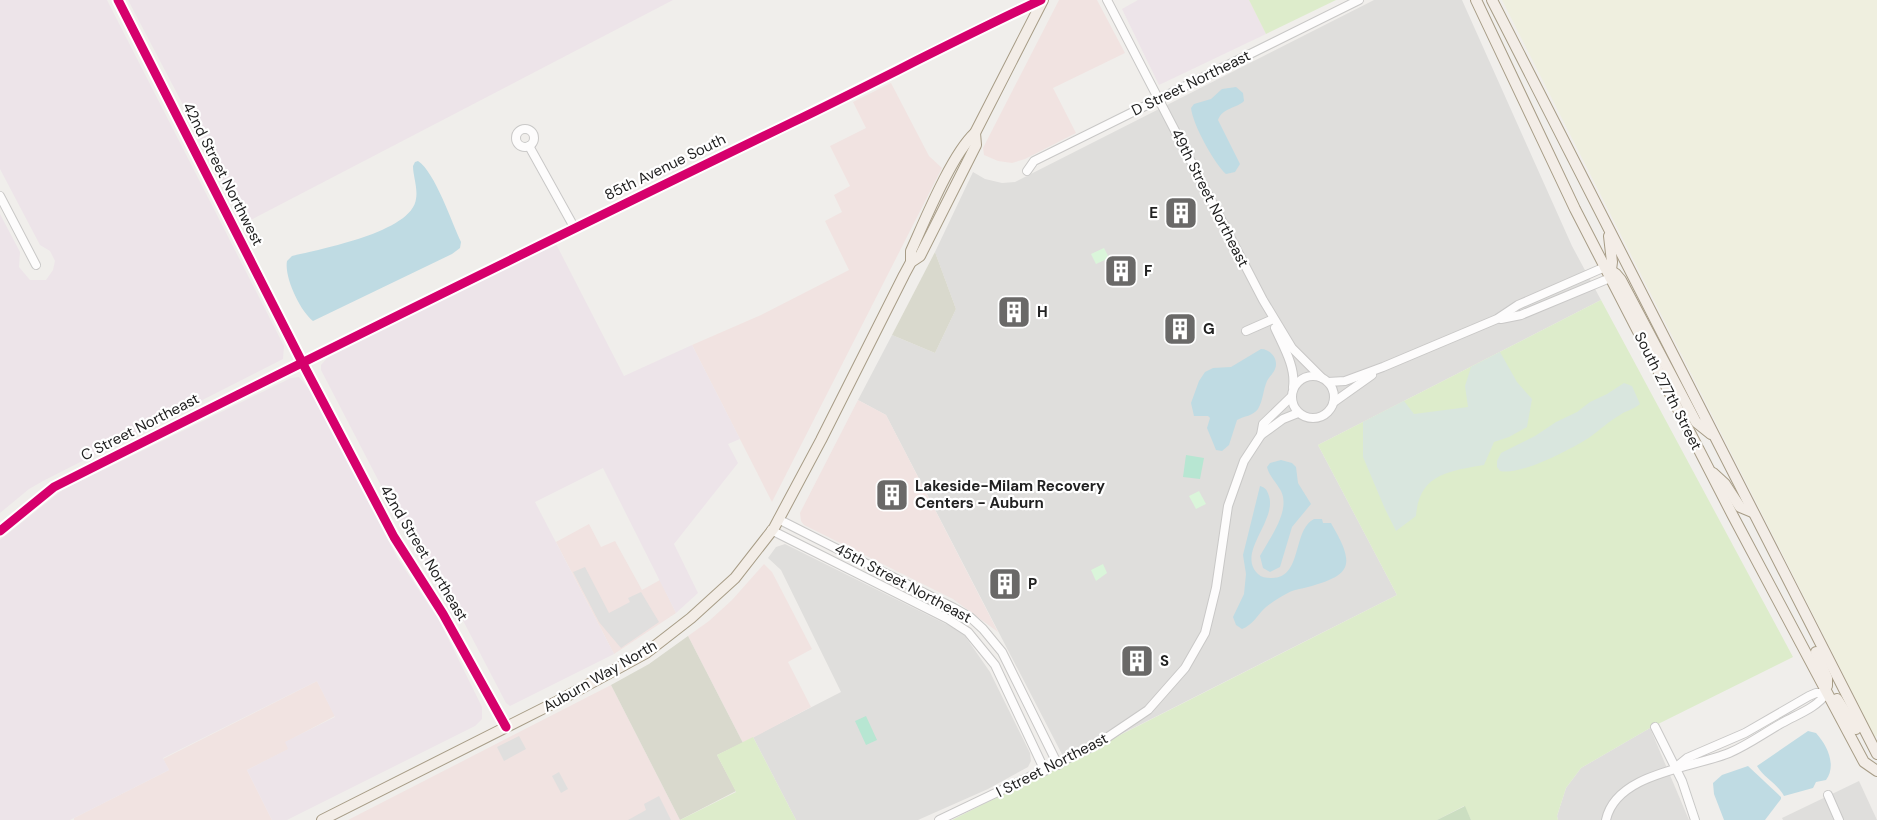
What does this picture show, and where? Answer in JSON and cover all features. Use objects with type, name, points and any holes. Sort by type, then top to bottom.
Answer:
[{"type":"main road","name":"Auburn Way North","points":[[913,261],[911,251],[925,221],[967,141],[975,133],[1042,0]]},
{"type":"main road","name":"South 277th Street","points":[[1476,0],[1538,134],[1708,468],[1864,762],[1877,771]]},
{"type":"main road","name":"South 277th Street","points":[[1492,0],[1877,754]]},
{"type":"main road","name":"Auburn Way North","points":[[322,820],[558,701],[646,653],[692,618],[735,578],[778,519],[913,261],[920,256],[976,145],[975,133]]},
{"type":"main road","points":[[1604,219],[1612,247],[1609,272],[1621,280],[1696,422],[1714,436]]},
{"type":"main road","points":[[1708,468],[1725,484],[1740,507],[1752,512]]},
{"type":"main road","points":[[1786,578],[1789,600],[1821,661],[1827,678],[1827,693],[1840,703],[1866,744],[1877,754]]},
{"type":"street","name":"42nd Street Northwest","points":[[118,0],[302,362]]},
{"type":"street","name":"85th Avenue South","points":[[302,362],[954,40],[1042,0]]},
{"type":"street","name":"49th Street Northeast","points":[[1107,0],[1263,300],[1292,348],[1325,380]]},
{"type":"street","name":"D Street Northeast","points":[[1027,171],[1034,161],[1359,0]]},
{"type":"street","points":[[529,146],[574,227]]},
{"type":"street","points":[[0,196],[36,265]]},
{"type":"street","points":[[1383,368],[1334,402],[1326,414],[1320,418],[1306,418],[1298,414],[1292,404],[1292,394],[1301,379],[1308,376],[1345,381],[1383,368],[1497,319],[1518,305],[1609,272]]},
{"type":"street","name":"49th Street Northeast","points":[[1263,300],[1290,362],[1294,380],[1292,394]]},
{"type":"street","points":[[1246,331],[1271,320]]},
{"type":"street","name":"C Street Northeast","points":[[0,531],[54,487],[302,362]]},
{"type":"street","name":"42nd Street Northeast","points":[[302,362],[394,537],[443,614],[506,727]]},
{"type":"street","points":[[1325,380],[1334,395],[1334,402]]},
{"type":"street","name":"I Street Northeast","points":[[1262,435],[1263,424],[1292,394]]},
{"type":"street","name":"I Street Northeast","points":[[939,820],[1096,745],[1148,710],[1185,668],[1205,633],[1216,588],[1228,506],[1244,461],[1262,435],[1283,419],[1298,414]]},
{"type":"street","name":"45th Street Northeast","points":[[778,519],[970,617],[983,628],[1002,652],[1058,765]]},
{"type":"street","name":"45th Street Northeast","points":[[771,530],[948,619],[969,632],[994,664],[1045,771]]},
{"type":"street","points":[[1606,818],[1611,804],[1627,789],[1675,768],[1695,764],[1746,746],[1780,724],[1818,704],[1827,693]]},
{"type":"street","points":[[1655,727],[1675,768],[1695,820]]},
{"type":"street","points":[[1828,795],[1839,820]]},
{"type":"shaded area","points":[[0,0],[107,0],[284,346],[283,359],[43,481],[29,489],[0,513],[0,214],[20,252],[19,267],[30,280],[46,280],[53,270],[55,261],[50,251],[40,245],[0,169]]},
{"type":"shaded area","points":[[128,0],[673,0],[245,223]]},
{"type":"shaded area","points":[[1059,0],[1097,0],[1125,53],[1053,88],[1076,133],[1025,159],[1012,163],[998,161],[984,155],[983,148]]},
{"type":"shaded area","points":[[1138,0],[1249,0],[1266,34],[1159,85],[1122,9]]},
{"type":"shaded area","points":[[1374,0],[1462,0],[1572,246],[1601,300],[1318,445],[1397,595],[1066,762],[886,415],[858,400],[892,335],[935,353],[956,309],[935,252],[973,172],[985,179],[1002,183],[1015,182]]},
{"type":"shaded area","points":[[891,83],[929,156],[942,168],[772,502],[692,345],[761,315],[849,270],[825,221],[842,212],[834,195],[850,186],[830,146],[866,128],[853,102]]},
{"type":"shaded area","points":[[555,242],[624,376],[692,345],[740,439],[728,444],[738,463],[674,544],[698,593],[676,613],[603,468],[535,502],[614,654],[510,706],[506,703],[457,609],[401,524],[321,370],[321,365],[327,358]]},
{"type":"shaded area","points":[[935,252],[956,309],[935,353],[892,335]]},
{"type":"shaded area","points":[[1500,352],[1517,382],[1532,399],[1527,427],[1494,442],[1484,465],[1448,473],[1430,483],[1418,502],[1416,516],[1396,531],[1363,457],[1363,422],[1404,401],[1414,414],[1468,407],[1465,386],[1471,367]]},
{"type":"shaded area","points":[[299,377],[309,389],[398,559],[439,620],[482,707],[482,719],[475,726],[287,820],[272,820],[247,770],[288,749],[285,742],[335,717],[317,681],[163,758],[169,770],[70,820],[0,820],[0,540],[64,489],[291,378]]},
{"type":"shaded area","points":[[1624,383],[1632,386],[1640,404],[1616,417],[1582,442],[1533,466],[1509,471],[1500,471],[1497,467],[1501,453],[1535,436]]},
{"type":"shaded area","points":[[858,400],[886,415],[998,632],[953,599],[804,525],[801,521],[800,513]]},
{"type":"shaded area","points":[[589,524],[601,547],[615,541],[642,590],[660,580],[676,613],[614,654],[556,542]]},
{"type":"shaded area","points":[[785,544],[950,626],[965,636],[990,672],[1030,753],[1031,761],[1028,767],[988,789],[918,820],[796,820],[753,737],[841,692],[781,570],[768,558],[776,547]]},
{"type":"shaded area","points":[[764,564],[772,572],[812,649],[788,662],[811,707],[743,743],[688,636],[732,600]]},
{"type":"shaded area","points":[[585,567],[609,613],[630,602],[628,598],[641,592],[659,622],[621,648],[599,622],[573,572]]},
{"type":"shaded area","points":[[688,636],[743,743],[717,755],[736,791],[680,820],[611,685],[649,664]]},
{"type":"shaded area","points":[[317,681],[335,716],[286,742],[289,749],[247,770],[272,820],[74,820],[169,770],[163,759]]},
{"type":"shaded area","points":[[611,685],[680,820],[348,820]]},
{"type":"shaded area","points":[[1650,728],[1689,820],[1558,820],[1557,816],[1566,788],[1581,768]]},
{"type":"shaded area","points":[[519,736],[526,749],[504,761],[497,747]]},
{"type":"shaded area","points":[[559,772],[568,789],[561,793],[552,776]]},
{"type":"shaded area","points":[[1859,781],[1877,820],[1783,820],[1782,818]]},
{"type":"shaded area","points":[[659,796],[671,820],[628,820],[646,810],[644,804]]},
{"type":"green space","points":[[1249,0],[1336,0],[1266,34]]},
{"type":"green space","points":[[1502,0],[1877,0],[1877,736],[1875,737]]},
{"type":"green space","points":[[1104,248],[1109,258],[1096,264],[1091,254]]},
{"type":"green space","points":[[1601,300],[1793,657],[1650,728],[1581,768],[1566,788],[1557,816],[1558,820],[1471,820],[1464,806],[1437,820],[952,820],[1397,595],[1318,445]]},
{"type":"green space","points":[[1186,455],[1204,458],[1200,479],[1183,477]]},
{"type":"green space","points":[[1199,491],[1206,504],[1196,509],[1189,496]]},
{"type":"green space","points":[[1103,564],[1107,573],[1096,581],[1091,570]]},
{"type":"green space","points":[[866,716],[877,740],[866,745],[855,721]]},
{"type":"green space","points":[[753,737],[796,820],[680,820],[736,792],[717,755]]},
{"type":"green space","points":[[1465,806],[1471,820],[1437,820]]},
{"type":"water","points":[[1236,87],[1243,93],[1244,101],[1226,110],[1218,120],[1240,164],[1235,172],[1226,174],[1205,143],[1191,108],[1194,104],[1211,99],[1222,89]]},
{"type":"water","points":[[418,161],[431,176],[443,198],[461,242],[460,248],[452,254],[313,321],[303,310],[294,293],[288,276],[287,261],[292,256],[343,244],[383,230],[399,221],[411,211],[416,199],[413,166]]},
{"type":"water","points":[[1261,349],[1271,353],[1276,366],[1267,381],[1260,406],[1254,413],[1237,420],[1229,445],[1222,451],[1216,450],[1207,428],[1210,418],[1194,416],[1191,403],[1199,381],[1205,372],[1213,368],[1231,367]]},
{"type":"water","points":[[1281,460],[1292,463],[1296,467],[1298,483],[1311,504],[1292,527],[1280,567],[1270,572],[1263,568],[1260,556],[1278,525],[1283,499],[1267,467],[1270,463]]},
{"type":"water","points":[[1260,486],[1268,492],[1270,506],[1252,556],[1252,566],[1258,574],[1271,578],[1281,576],[1288,571],[1293,563],[1302,533],[1314,519],[1322,519],[1323,523],[1331,523],[1344,550],[1345,567],[1333,578],[1288,593],[1268,605],[1242,629],[1236,625],[1233,617],[1244,594],[1246,574],[1243,555]]},
{"type":"water","points":[[1808,731],[1816,733],[1827,749],[1831,762],[1829,774],[1826,780],[1816,782],[1813,788],[1784,796],[1757,766]]},
{"type":"water","points":[[1748,766],[1781,799],[1765,820],[1724,820],[1714,794],[1713,783],[1722,775]]},
{"type":"cycle path","points":[[118,0],[302,362],[394,537],[443,614],[506,727]]},
{"type":"cycle path","points":[[0,531],[54,487],[1041,0]]},
{"type":"place","name":"E","points":[[1181,213]]},
{"type":"place","name":"F","points":[[1121,271]]},
{"type":"place","name":"H","points":[[1014,312]]},
{"type":"place","name":"G","points":[[1180,329]]},
{"type":"place","name":"Lakeside-Milam Recovery Centers - Auburn","points":[[892,495]]},
{"type":"place","name":"P","points":[[1005,584]]},
{"type":"place","name":"S","points":[[1137,661]]}]
